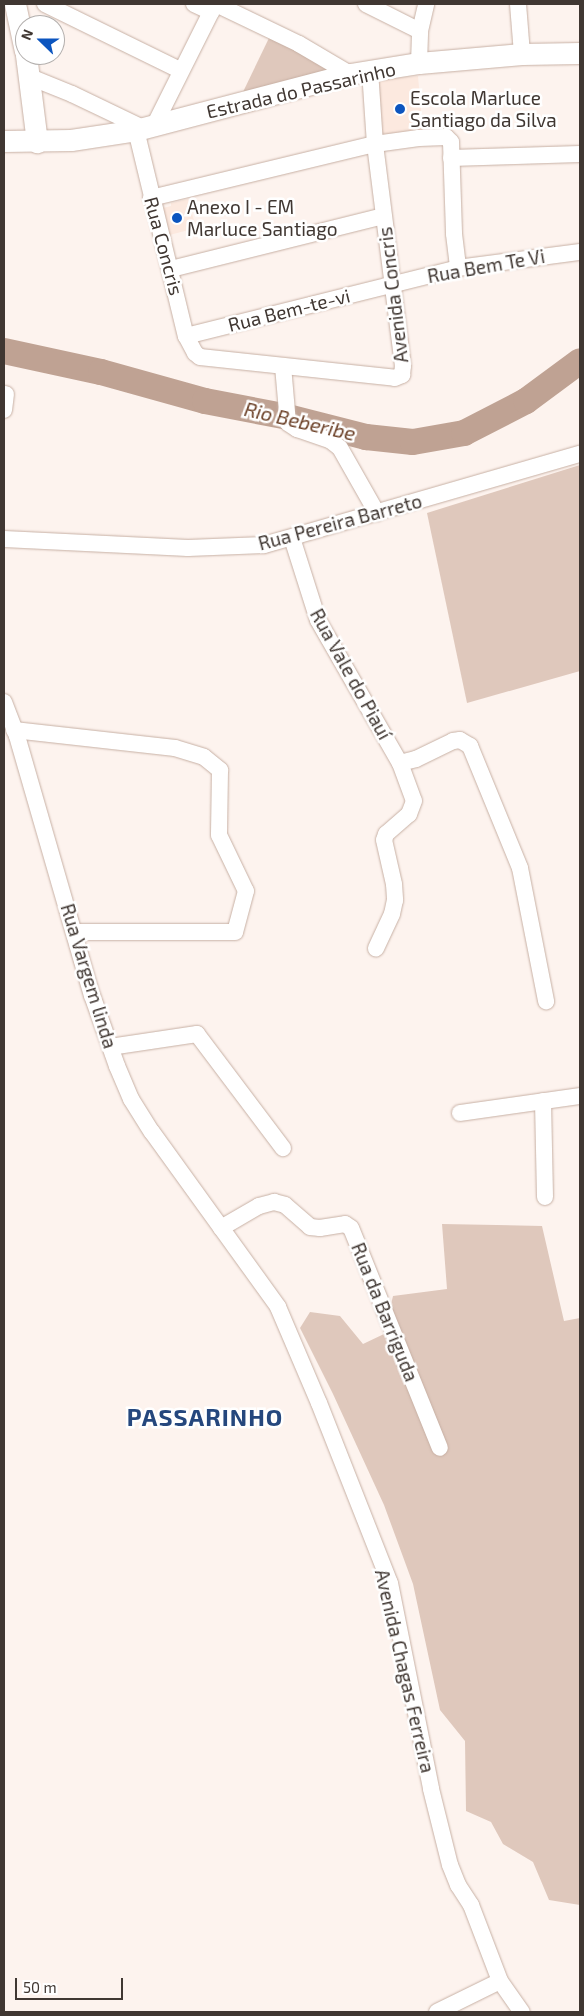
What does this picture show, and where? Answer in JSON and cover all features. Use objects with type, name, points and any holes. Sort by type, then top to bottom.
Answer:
[{"type":"street","points":[[44,4],[180,70]]},
{"type":"street","points":[[194,4],[214,6],[360,73]]},
{"type":"street","points":[[366,4],[420,31]]},
{"type":"street","points":[[419,63],[420,31],[426,4]]},
{"type":"street","points":[[518,4],[522,54]]},
{"type":"street","points":[[30,77],[145,128],[180,70],[214,6]]},
{"type":"street","name":"Estrada do Passarinho","points":[[4,141],[71,140],[145,128],[360,73],[419,63],[522,54],[580,53]]},
{"type":"street","points":[[28,65],[37,142]]},
{"type":"street","name":"Avenida Concris","points":[[200,357],[389,378],[402,375],[403,366],[375,144],[360,73]]},
{"type":"street","name":"Rua Concris","points":[[145,128],[151,198],[171,269],[189,346],[200,357]]},
{"type":"street","points":[[151,198],[375,144],[419,138],[446,137],[451,142],[454,234],[458,268]]},
{"type":"street","points":[[452,158],[580,154]]},
{"type":"street","points":[[171,269],[384,216]]},
{"type":"street","name":"Rua Bem Te Vi","points":[[393,285],[458,268],[580,252]]},
{"type":"street","name":"Rua Bem-te-vi","points":[[186,336],[393,285]]},
{"type":"street","points":[[283,366],[286,420],[297,429],[331,441],[340,448],[377,514]]},
{"type":"street","name":"Rua Pereira Barreto","points":[[4,539],[214,548],[264,545],[580,454]]},
{"type":"street","name":"Rua Vale do Piauí","points":[[292,538],[318,620],[397,757],[414,801],[409,814],[386,834],[384,840],[394,884],[395,900],[392,914],[376,948]]},
{"type":"street","name":"Rua Vargem linda","points":[[4,702],[75,932],[92,995],[131,1099],[221,1228]]},
{"type":"street","points":[[14,730],[175,748],[204,757],[220,770],[219,835],[246,892],[235,932],[75,932]]},
{"type":"street","points":[[397,757],[416,759],[453,741],[460,740],[470,746],[520,868],[546,1001]]},
{"type":"street","name":"Rua Vargem linda","points":[[110,1047],[197,1034],[282,1148]]},
{"type":"street","points":[[460,1113],[580,1096]]},
{"type":"street","points":[[543,1102],[545,1197]]},
{"type":"street","name":"Rua da Barriguda","points":[[221,1228],[260,1206],[274,1202],[285,1205],[310,1227],[320,1228],[345,1224],[352,1228],[440,1448]]},
{"type":"street","name":"Avenida Chagas Ferreira","points":[[221,1228],[278,1308],[319,1403],[390,1583],[431,1789],[450,1865],[458,1885],[471,1905],[500,1981],[522,2012]]},
{"type":"street","points":[[438,2012],[500,1981]]},
{"type":"shaded area","points":[[269,38],[333,68],[242,94]]},
{"type":"shaded area","name":"Escola Marluce Santiago da Silva","points":[[418,76],[423,135],[381,138],[376,80]]},
{"type":"shaded area","name":"Anexo I - EM Marluce Santiago","points":[[188,199],[196,228],[166,236],[159,209],[171,206],[171,203]]},
{"type":"shaded area","points":[[580,465],[580,671],[467,703],[427,513]]},
{"type":"shaded area","points":[[442,1224],[542,1226],[564,1321],[580,1318],[580,1905],[549,1900],[533,1862],[503,1844],[491,1822],[466,1811],[465,1741],[440,1710],[413,1584],[384,1505],[333,1394],[300,1328],[310,1312],[340,1316],[363,1344],[384,1334],[393,1296],[447,1289]]},
{"type":"waterway","name":"Rio Beberibe","points":[[4,351],[101,372],[205,401],[288,417],[366,437],[413,442],[464,433],[526,401],[580,361]]},
{"type":"place","name":"Escola Marluce Santiago da Silva","points":[[400,109]]},
{"type":"place","name":"Anexo I - EM Marluce Santiago","points":[[177,218]]},
{"type":"district","name":"PASSARINHO","points":[[205,1417]]}]
